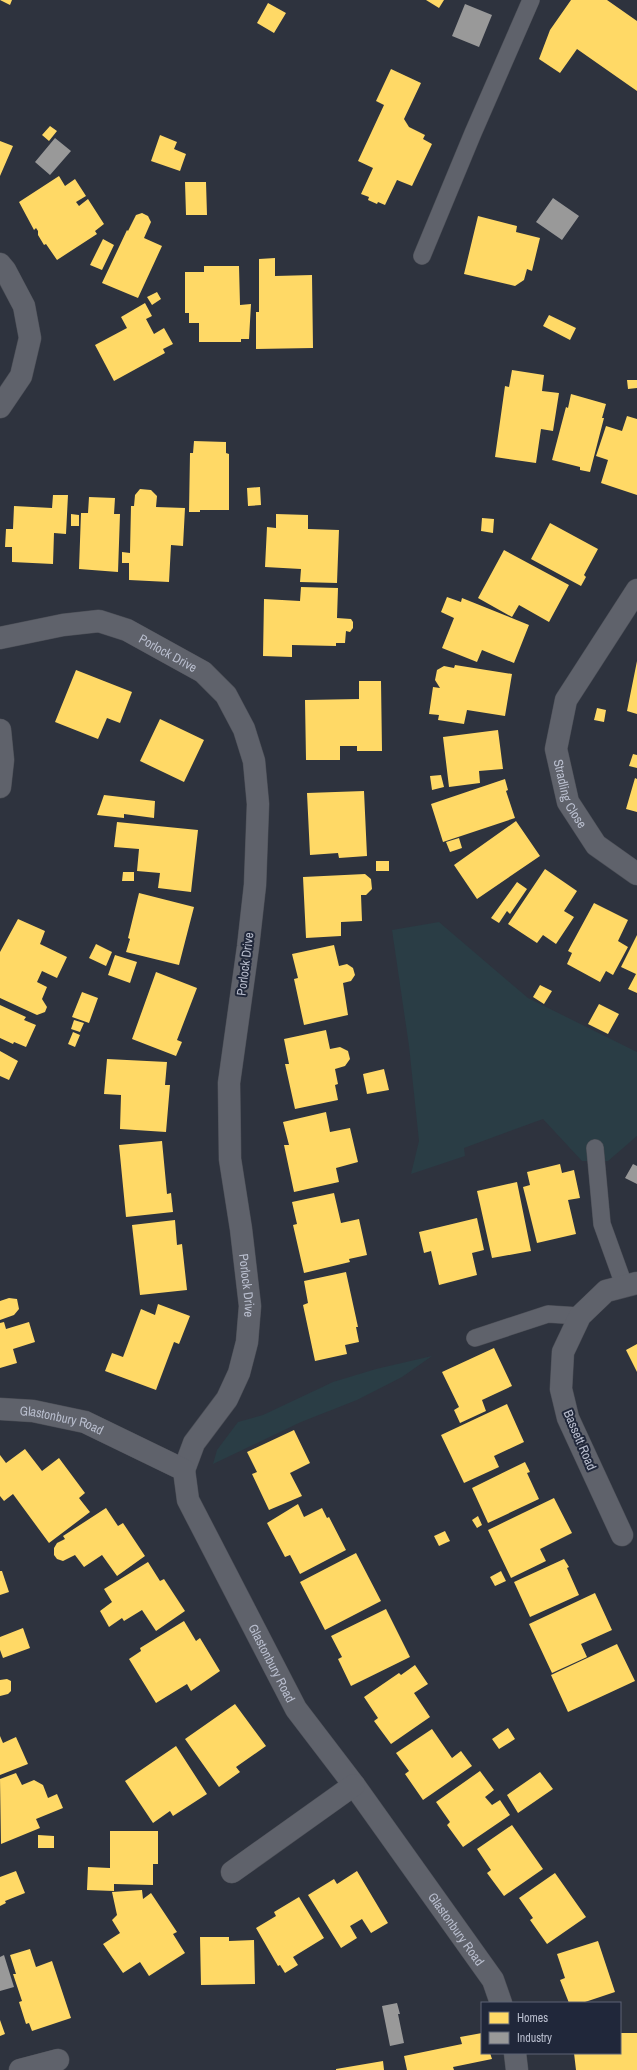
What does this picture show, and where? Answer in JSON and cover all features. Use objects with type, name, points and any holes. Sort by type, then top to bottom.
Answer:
[{"type":"street","points":[[0,264],[5,270],[24,306],[30,338],[21,376],[0,407]]},
{"type":"street","name":"Stradling Close","points":[[637,590],[566,700],[556,749],[568,802],[596,845],[637,874]]},
{"type":"street","name":"Porlock Drive","points":[[0,638],[63,625],[99,621],[127,630],[203,672],[226,695],[244,729],[254,761],[258,804],[255,885],[229,1083],[230,1159],[241,1229],[250,1306],[248,1335],[239,1373],[227,1399],[194,1443],[184,1470]]},
{"type":"street","points":[[0,730],[3,760],[0,787]]},
{"type":"street","name":"Bassett Road","points":[[622,1535],[568,1418],[561,1390],[563,1352],[580,1316],[606,1291],[631,1284]]},
{"type":"street","name":"Glastonbury Road","points":[[0,1409],[33,1411],[85,1422],[184,1470],[188,1500],[293,1702],[493,1980],[501,2002]]},
{"type":"street","points":[[232,1872],[354,1785]]},
{"type":"street","points":[[515,2054],[517,2070]]},
{"type":"street","points":[[20,2070],[58,2060]]},
{"type":"lane","points":[[422,256],[473,133],[531,0]]},
{"type":"lane","points":[[595,1148],[602,1224],[631,1284]]},
{"type":"lane","points":[[475,1338],[548,1314],[580,1316]]},
{"type":"shaded area","points":[[439,922],[528,998],[637,1052],[637,1136],[608,1161],[582,1161],[543,1119],[464,1148],[465,1156],[411,1174],[419,1141],[409,1046],[392,930]]},
{"type":"shaded area","points":[[432,1356],[402,1377],[357,1400],[301,1422],[213,1464],[217,1450],[238,1422],[263,1415],[333,1382],[376,1369]]},
{"type":"building: Homes","points":[[0,0],[12,0],[10,5]]},
{"type":"building: Homes","points":[[426,0],[444,0],[439,8]]},
{"type":"building: Homes","points":[[571,0],[607,0],[637,21],[637,91],[577,49],[560,73],[539,59],[550,30]]},
{"type":"building: Homes","points":[[268,3],[286,13],[274,33],[257,23]]},
{"type":"building: Homes","points":[[391,69],[421,83],[404,119],[409,127],[425,135],[423,139],[432,144],[412,186],[397,180],[385,205],[378,202],[377,204],[368,200],[369,197],[361,194],[373,168],[358,161],[384,105],[376,101]]},
{"type":"building: Homes","points":[[50,126],[57,131],[49,141],[42,135]]},
{"type":"building: Homes","points":[[160,135],[177,142],[174,149],[186,154],[180,171],[151,161]]},
{"type":"building: Homes","points":[[0,141],[13,146],[0,176]]},
{"type":"building: Homes","points":[[59,176],[65,186],[75,179],[86,196],[76,202],[79,206],[88,199],[104,224],[95,231],[97,234],[57,260],[46,244],[44,245],[36,228],[34,230],[19,202]]},
{"type":"building: Homes","points":[[185,182],[206,182],[207,215],[186,215]]},
{"type":"building: Homes","points":[[142,213],[148,216],[151,222],[144,238],[162,246],[138,298],[102,283],[127,230],[128,231],[136,215]]},
{"type":"building: Homes","points":[[478,216],[517,226],[516,232],[540,238],[532,271],[527,269],[524,280],[515,286],[464,274]]},
{"type":"building: Homes","points":[[103,239],[114,245],[102,270],[90,265]]},
{"type":"building: Homes","points":[[275,258],[275,276],[312,275],[313,348],[256,349],[256,312],[259,312],[259,259]]},
{"type":"building: Homes","points":[[204,266],[239,266],[240,305],[251,304],[249,339],[241,339],[241,342],[199,342],[199,323],[189,323],[189,313],[185,313],[185,272],[204,272]]},
{"type":"building: Homes","points":[[157,292],[161,299],[152,305],[147,297]]},
{"type":"building: Homes","points":[[145,303],[152,316],[146,319],[154,334],[164,328],[173,344],[163,349],[165,353],[114,381],[95,345],[127,328],[121,317]]},
{"type":"building: Homes","points":[[549,315],[576,328],[570,340],[543,326]]},
{"type":"building: Homes","points":[[512,370],[544,375],[542,391],[559,393],[553,431],[541,429],[536,463],[495,457],[505,386],[509,387]]},
{"type":"building: Homes","points":[[627,380],[637,380],[637,388],[628,389]]},
{"type":"building: Homes","points":[[571,394],[606,404],[602,418],[604,418],[590,472],[580,470],[580,467],[552,460],[566,407],[568,408]]},
{"type":"building: Homes","points":[[627,416],[637,419],[637,495],[601,483],[608,460],[596,456],[606,426],[622,431]]},
{"type":"building: Homes","points":[[194,441],[226,442],[226,453],[229,454],[229,510],[200,510],[200,512],[189,512],[190,453],[193,453]]},
{"type":"building: Homes","points":[[260,487],[261,505],[248,506],[247,488]]},
{"type":"building: Homes","points":[[140,489],[151,490],[157,496],[156,507],[185,508],[183,546],[171,545],[169,582],[129,580],[129,563],[122,563],[122,552],[130,553],[131,506],[134,506],[135,495]]},
{"type":"building: Homes","points":[[53,495],[68,495],[66,534],[54,533],[53,564],[12,562],[12,547],[5,547],[6,529],[13,529],[14,506],[52,508]]},
{"type":"building: Homes","points":[[89,497],[115,498],[114,514],[120,514],[118,572],[79,569],[81,513],[88,513]]},
{"type":"building: Homes","points":[[71,514],[79,515],[79,526],[71,526]]},
{"type":"building: Homes","points":[[276,514],[308,515],[308,529],[339,530],[337,583],[300,582],[301,569],[265,567],[267,527],[276,528]]},
{"type":"building: Homes","points":[[482,518],[494,519],[493,533],[481,531]]},
{"type":"building: Homes","points":[[550,523],[598,549],[584,575],[586,577],[581,586],[531,559]]},
{"type":"building: Homes","points":[[504,550],[569,585],[549,622],[519,605],[512,617],[478,598]]},
{"type":"building: Homes","points":[[301,587],[338,588],[337,618],[351,619],[353,622],[353,628],[350,632],[346,631],[345,643],[336,643],[336,646],[292,645],[292,657],[263,656],[264,599],[300,601]]},
{"type":"building: Homes","points":[[447,597],[461,602],[462,598],[529,625],[514,663],[482,650],[477,662],[442,648],[454,618],[441,612]]},
{"type":"building: Homes","points":[[637,661],[637,714],[627,711]]},
{"type":"building: Homes","points":[[455,665],[512,674],[505,716],[467,710],[464,724],[438,720],[439,715],[429,714],[433,687],[440,688],[435,680],[437,670],[444,666],[454,668]]},
{"type":"building: Homes","points":[[76,670],[132,692],[120,723],[107,718],[98,739],[55,722]]},
{"type":"building: Homes","points":[[359,681],[381,681],[382,751],[357,751],[357,746],[340,746],[340,760],[306,760],[305,700],[359,699]]},
{"type":"building: Homes","points":[[597,708],[606,710],[604,722],[594,720]]},
{"type":"building: Homes","points":[[160,719],[204,740],[184,782],[140,761]]},
{"type":"building: Homes","points":[[498,730],[503,769],[479,771],[480,783],[449,787],[443,737]]},
{"type":"building: Homes","points":[[633,754],[637,755],[637,768],[629,766]]},
{"type":"building: Homes","points":[[441,775],[444,787],[432,790],[430,776]]},
{"type":"building: Homes","points":[[635,778],[637,779],[637,812],[626,809]]},
{"type":"building: Homes","points":[[505,779],[508,790],[506,791],[515,818],[443,842],[431,804]]},
{"type":"building: Homes","points":[[364,791],[367,856],[339,858],[338,853],[310,855],[307,793]]},
{"type":"building: Homes","points":[[104,795],[155,801],[154,818],[124,814],[124,818],[97,815]]},
{"type":"building: Homes","points":[[516,821],[540,856],[477,899],[454,865]]},
{"type":"building: Homes","points":[[117,822],[198,830],[191,892],[158,888],[160,873],[137,871],[139,849],[114,847]]},
{"type":"building: Homes","points":[[459,838],[462,848],[450,852],[446,842]]},
{"type":"building: Homes","points":[[376,861],[389,861],[389,871],[376,871]]},
{"type":"building: Homes","points":[[545,869],[577,891],[564,911],[574,917],[556,944],[543,935],[537,943],[508,924]]},
{"type":"building: Homes","points":[[123,872],[134,872],[134,881],[122,881]]},
{"type":"building: Homes","points":[[365,874],[371,879],[372,889],[366,895],[361,895],[362,921],[341,922],[341,936],[306,938],[303,877]]},
{"type":"building: Homes","points":[[517,882],[527,889],[510,914],[507,911],[499,923],[491,918]]},
{"type":"building: Homes","points":[[139,893],[194,907],[179,965],[126,952]]},
{"type":"building: Homes","points":[[594,903],[628,920],[618,941],[628,947],[613,975],[606,971],[600,982],[567,964],[572,953],[568,951]]},
{"type":"building: Homes","points":[[18,919],[45,931],[40,944],[67,957],[57,978],[42,971],[37,982],[47,987],[42,999],[47,1007],[45,1012],[37,1015],[0,998],[0,952]]},
{"type":"building: Homes","points":[[637,935],[637,993],[628,989],[636,974],[621,967]]},
{"type":"building: Homes","points":[[96,944],[112,952],[106,966],[89,958]]},
{"type":"building: Homes","points":[[334,945],[339,966],[347,964],[353,968],[355,975],[351,981],[343,983],[348,1015],[304,1025],[294,979],[298,978],[292,954]]},
{"type":"building: Homes","points":[[115,955],[137,962],[130,983],[108,975]]},
{"type":"building: Homes","points":[[156,972],[197,988],[177,1040],[182,1042],[176,1056],[132,1039]]},
{"type":"building: Homes","points":[[540,985],[552,991],[544,1004],[533,997]]},
{"type":"building: Homes","points":[[82,992],[98,998],[89,1023],[72,1017]]},
{"type":"building: Homes","points":[[599,1004],[619,1014],[608,1034],[588,1024]]},
{"type":"building: Homes","points":[[0,1005],[26,1017],[24,1020],[36,1025],[26,1047],[14,1042],[13,1044],[0,1038]]},
{"type":"building: Homes","points":[[74,1020],[84,1023],[80,1032],[71,1029]]},
{"type":"building: Homes","points":[[326,1030],[330,1049],[340,1047],[348,1051],[350,1059],[345,1066],[335,1069],[338,1084],[335,1085],[338,1100],[295,1109],[285,1064],[289,1064],[284,1039]]},
{"type":"building: Homes","points":[[73,1032],[80,1035],[75,1047],[68,1044]]},
{"type":"building: Homes","points":[[0,1051],[18,1061],[9,1080],[0,1076]]},
{"type":"building: Homes","points":[[107,1059],[167,1062],[165,1085],[170,1085],[166,1132],[120,1129],[121,1095],[104,1094]]},
{"type":"building: Homes","points":[[384,1069],[389,1090],[367,1094],[363,1074]]},
{"type":"building: Homes","points":[[326,1112],[330,1132],[350,1128],[358,1162],[336,1168],[339,1182],[294,1192],[284,1145],[289,1145],[283,1122]]},
{"type":"building: Homes","points":[[162,1141],[167,1194],[171,1193],[173,1212],[126,1217],[119,1145]]},
{"type":"building: Homes","points":[[560,1164],[562,1173],[574,1170],[580,1198],[568,1200],[576,1234],[537,1243],[523,1187],[530,1185],[527,1172]]},
{"type":"building: Homes","points":[[517,1182],[531,1251],[492,1258],[477,1191]]},
{"type":"building: Homes","points":[[334,1193],[341,1223],[359,1219],[367,1255],[349,1259],[350,1262],[304,1273],[293,1225],[297,1224],[292,1202]]},
{"type":"building: Homes","points":[[477,1218],[484,1250],[472,1253],[477,1275],[439,1285],[431,1251],[424,1253],[419,1232]]},
{"type":"building: Homes","points":[[175,1220],[177,1245],[182,1244],[187,1290],[140,1295],[132,1225]]},
{"type":"building: Homes","points":[[346,1272],[358,1327],[356,1327],[359,1342],[345,1345],[347,1354],[315,1361],[303,1305],[308,1303],[304,1281]]},
{"type":"building: Homes","points":[[9,1298],[17,1299],[19,1309],[14,1315],[0,1320],[0,1301]]},
{"type":"building: Homes","points":[[158,1304],[190,1316],[179,1344],[174,1342],[156,1390],[105,1371],[112,1353],[123,1357],[141,1309],[155,1315]]},
{"type":"building: Homes","points":[[4,1322],[6,1329],[29,1322],[35,1342],[13,1349],[17,1363],[0,1368],[0,1323]]},
{"type":"building: Homes","points":[[637,1344],[637,1372],[626,1350]]},
{"type":"building: Homes","points":[[494,1348],[512,1386],[482,1400],[486,1411],[460,1423],[454,1410],[459,1407],[442,1372]]},
{"type":"building: Homes","points":[[507,1404],[524,1442],[494,1456],[499,1467],[464,1483],[441,1435]]},
{"type":"building: Homes","points":[[294,1430],[310,1463],[290,1473],[302,1496],[269,1510],[252,1474],[257,1472],[247,1452]]},
{"type":"building: Homes","points":[[25,1449],[42,1471],[59,1458],[85,1493],[79,1498],[90,1512],[49,1543],[13,1494],[4,1501],[0,1496],[0,1455],[6,1463]]},
{"type":"building: Homes","points":[[525,1462],[530,1472],[527,1473],[539,1499],[488,1523],[472,1488]]},
{"type":"building: Homes","points":[[554,1498],[572,1533],[540,1549],[546,1561],[511,1578],[488,1530]]},
{"type":"building: Homes","points":[[298,1504],[304,1517],[322,1508],[327,1518],[329,1517],[346,1550],[300,1574],[290,1555],[285,1557],[267,1523]]},
{"type":"building: Homes","points":[[106,1508],[118,1526],[123,1523],[145,1556],[117,1576],[102,1555],[84,1567],[75,1555],[63,1561],[57,1559],[54,1555],[54,1548],[57,1543],[65,1539],[63,1536]]},
{"type":"building: Homes","points":[[478,1516],[482,1525],[477,1528],[472,1520]]},
{"type":"building: Homes","points":[[445,1531],[450,1541],[439,1546],[434,1536]]},
{"type":"building: Homes","points":[[356,1553],[381,1601],[325,1630],[300,1582]]},
{"type":"building: Homes","points":[[564,1559],[569,1567],[567,1568],[579,1595],[530,1617],[514,1582]]},
{"type":"building: Homes","points":[[148,1562],[160,1581],[164,1579],[185,1611],[156,1631],[142,1610],[124,1621],[122,1618],[109,1627],[100,1611],[112,1602],[104,1589]]},
{"type":"building: Homes","points":[[0,1571],[2,1571],[9,1592],[0,1595]]},
{"type":"building: Homes","points":[[501,1571],[506,1581],[495,1586],[490,1577]]},
{"type":"building: Homes","points":[[595,1593],[612,1630],[581,1644],[587,1657],[552,1673],[529,1624]]},
{"type":"building: Homes","points":[[386,1609],[410,1657],[351,1686],[338,1659],[342,1657],[331,1636]]},
{"type":"building: Homes","points":[[184,1621],[196,1641],[200,1638],[220,1671],[191,1691],[187,1684],[156,1703],[129,1659],[141,1651],[140,1648]]},
{"type":"building: Homes","points":[[23,1628],[30,1648],[3,1658],[0,1650],[0,1637]]},
{"type":"building: Homes","points":[[617,1644],[635,1681],[568,1712],[551,1675]]},
{"type":"building: Homes","points":[[415,1665],[428,1684],[414,1693],[430,1717],[391,1744],[374,1721],[378,1718],[364,1697],[399,1673],[401,1675]]},
{"type":"building: Homes","points":[[7,1679],[11,1681],[11,1691],[8,1694],[0,1696],[0,1680]]},
{"type":"building: Homes","points":[[235,1704],[266,1746],[236,1767],[240,1772],[219,1787],[185,1739]]},
{"type":"building: Homes","points":[[508,1728],[515,1739],[499,1749],[492,1739]]},
{"type":"building: Homes","points":[[432,1729],[452,1758],[461,1751],[472,1766],[423,1800],[405,1774],[409,1771],[396,1753]]},
{"type":"building: Homes","points":[[0,1736],[3,1743],[16,1737],[28,1764],[0,1775]]},
{"type":"building: Homes","points":[[176,1746],[207,1794],[173,1816],[170,1811],[153,1823],[125,1781]]},
{"type":"building: Homes","points":[[480,1771],[494,1790],[485,1797],[492,1805],[500,1800],[510,1815],[463,1847],[447,1825],[450,1822],[436,1802]]},
{"type":"building: Homes","points":[[540,1772],[553,1789],[518,1813],[507,1795]]},
{"type":"building: Homes","points":[[16,1773],[22,1785],[34,1780],[43,1785],[48,1798],[57,1794],[63,1808],[36,1819],[40,1828],[1,1844],[0,1779]]},
{"type":"building: Homes","points":[[512,1825],[543,1869],[504,1896],[487,1873],[491,1870],[477,1849]]},
{"type":"building: Homes","points":[[110,1831],[158,1831],[158,1864],[153,1864],[153,1885],[114,1884],[114,1891],[87,1890],[88,1867],[110,1868]]},
{"type":"building: Homes","points":[[38,1835],[54,1836],[54,1848],[38,1848]]},
{"type":"building: Homes","points":[[16,1871],[25,1893],[5,1901],[6,1903],[0,1906],[0,1877]]},
{"type":"building: Homes","points":[[357,1871],[388,1923],[371,1933],[362,1919],[350,1926],[357,1938],[341,1948],[308,1895],[334,1879],[337,1884]]},
{"type":"building: Homes","points":[[555,1873],[586,1917],[547,1944],[530,1920],[533,1918],[519,1898]]},
{"type":"building: Homes","points":[[142,1890],[143,1899],[151,1893],[177,1932],[173,1934],[185,1953],[149,1976],[140,1962],[123,1973],[103,1944],[120,1933],[112,1920],[117,1915],[112,1892]]},
{"type":"building: Homes","points":[[299,1897],[324,1938],[293,1957],[298,1965],[285,1973],[280,1965],[278,1966],[256,1928],[276,1916],[274,1912]]},
{"type":"building: Homes","points":[[200,1937],[229,1937],[229,1941],[254,1940],[255,1984],[201,1985]]},
{"type":"building: Homes","points":[[598,1941],[615,1992],[585,2002],[569,2002],[560,1980],[565,1978],[557,1954]]},
{"type":"building: Homes","points":[[30,1949],[36,1967],[52,1961],[71,2018],[32,2031],[29,2023],[26,2024],[19,2002],[22,2001],[13,1974],[16,1974],[10,1955]]},
{"type":"building: Homes","points":[[0,2020],[5,2034],[0,2036]]},
{"type":"building: Homes","points":[[481,2033],[481,2054],[490,2054],[492,2059],[453,2067],[454,2070],[407,2070],[404,2056],[462,2044],[460,2037]]},
{"type":"building: Homes","points":[[621,2033],[637,2033],[637,2070],[576,2070],[574,2054],[621,2054]]},
{"type":"building: Homes","points":[[383,2061],[384,2070],[336,2070],[336,2069]]},
{"type":"building: Industry","points":[[465,4],[492,15],[479,47],[452,36]]},
{"type":"building: Industry","points":[[55,138],[71,151],[50,175],[35,162]]},
{"type":"building: Industry","points":[[553,198],[579,216],[562,240],[536,222]]},
{"type":"building: Industry","points":[[633,1164],[637,1166],[637,1184],[625,1178]]},
{"type":"building: Industry","points":[[4,1955],[14,1987],[0,1991],[0,1957]]},
{"type":"building: Industry","points":[[397,2003],[404,2043],[390,2046],[382,2006]]}]
